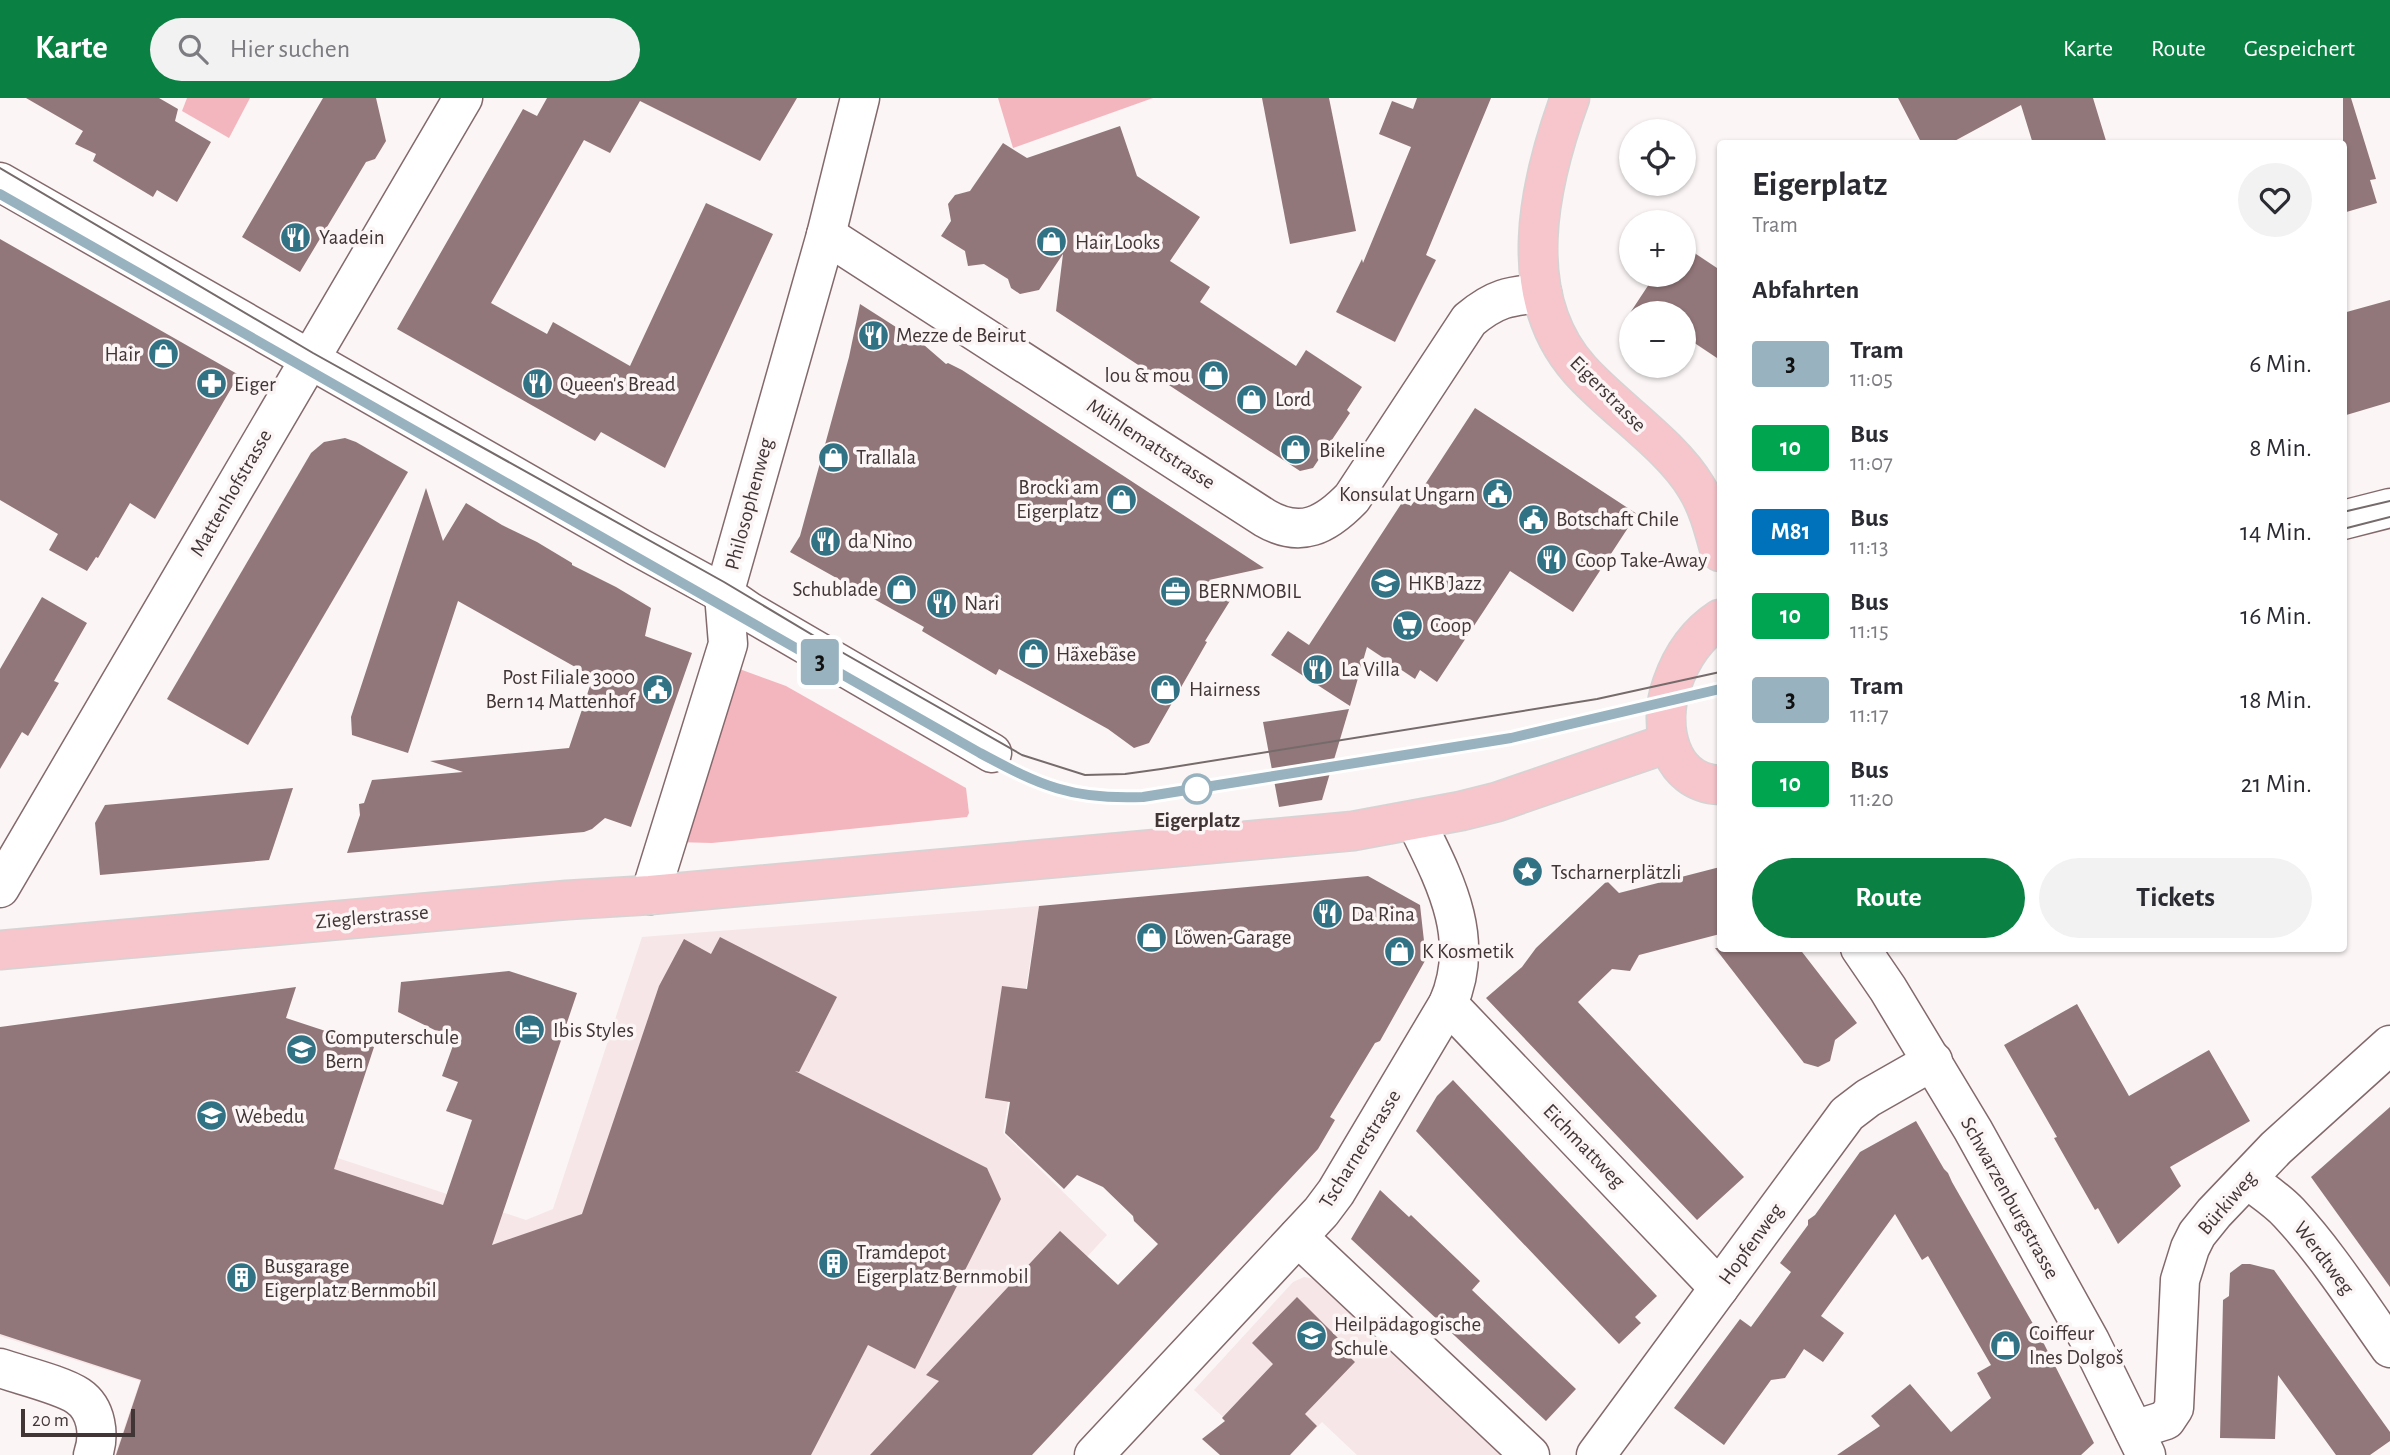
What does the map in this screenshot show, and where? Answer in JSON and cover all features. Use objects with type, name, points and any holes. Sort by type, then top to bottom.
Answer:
[{"type":"main road","name":"Eigerstrasse","points":[[1570,98],[1551,154],[1544,188],[1539,223],[1538,261],[1542,293],[1558,341],[1580,370],[1672,457],[1697,487],[1717,544]]},
{"type":"main road","points":[[1716,788],[1684,771],[1675,761],[1668,743],[1667,712],[1672,683],[1690,648],[1704,631],[1717,621]]},
{"type":"main road","points":[[1415,820],[1524,794],[1668,743]]},
{"type":"main road","name":"Zieglerstrasse","points":[[0,950],[1303,836],[1415,820]]},
{"type":"street","name":"Mattenhofstrasse","points":[[0,888],[463,98]]},
{"type":"street","points":[[826,235],[860,98]]},
{"type":"street","points":[[0,182],[724,594],[786,633],[992,752]]},
{"type":"street","name":"Mühlemattstrasse","points":[[826,235],[1265,517],[1277,524],[1294,528],[1322,523],[1336,515],[1352,498],[1469,320],[1507,297],[1542,293]]},
{"type":"street","name":"Philosophenweg","points":[[650,895],[728,644],[724,594],[826,235]]},
{"type":"street","points":[[2347,519],[2390,508]]},
{"type":"street","name":"Tscharnerstrasse","points":[[1094,1455],[1298,1237],[1336,1192],[1448,1004],[1458,979],[1458,927],[1452,901],[1415,820]]},
{"type":"street","name":"Schwarzenburgstrasse","points":[[1863,952],[1933,1061],[2090,1341],[2140,1443]]},
{"type":"street","name":"Eichmattweg","points":[[1448,1004],[1719,1288]]},
{"type":"street","name":"Bürkiweg","points":[[2140,1443],[2166,1420],[2174,1408],[2177,1299],[2180,1280],[2190,1248],[2205,1224],[2276,1148],[2390,1045]]},
{"type":"street","name":"Hopfenweg","points":[[1596,1455],[1847,1114],[1868,1098],[1933,1061]]},
{"type":"street","name":"Werdtweg","points":[[2247,1179],[2287,1211],[2324,1256],[2390,1348]]},
{"type":"street","points":[[1298,1237],[1530,1455]]},
{"type":"street","points":[[0,1368],[79,1396],[90,1410],[97,1427],[93,1455]]},
{"type":"shaded area","points":[[187,98],[250,98],[229,138],[182,111]]},
{"type":"shaded area","points":[[998,98],[1153,98],[1013,148]]},
{"type":"shaded area","points":[[734,667],[786,686],[966,788],[969,813],[967,817],[712,843],[674,842]]},
{"type":"shaded area","points":[[1039,906],[1003,1133],[1107,1235],[906,1455],[115,1455],[140,1381],[0,1336],[0,1047],[526,1220],[553,1209],[642,937]]},
{"type":"shaded area","name":"Heilpädagogische Schule","points":[[1304,1277],[1316,1279],[1506,1455],[1357,1455],[1322,1422],[1290,1455],[1264,1455],[1194,1390],[1293,1282]]},
{"type":"building","points":[[26,98],[159,98],[178,109],[175,121],[211,142],[177,202],[157,190],[153,197],[93,161],[96,154],[75,144],[83,131]]},
{"type":"building","points":[[323,98],[376,98],[386,141],[375,159],[366,162],[300,272],[242,237]]},
{"type":"building","points":[[547,98],[797,98],[760,161],[640,101],[610,153],[584,140],[491,303],[547,334],[553,322],[630,366],[706,203],[773,234],[665,468],[601,432],[595,441],[397,329],[523,109],[537,116]]},
{"type":"building","points":[[1262,98],[1329,98],[1356,231],[1290,244]]},
{"type":"building","points":[[1417,98],[1491,98],[1426,255],[1436,260],[1395,342],[1336,312],[1362,259],[1363,263],[1411,147],[1379,134],[1392,101],[1413,109]]},
{"type":"building","points":[[1898,98],[2093,98],[2106,140],[2032,140],[2021,105],[1956,140],[1920,140]]},
{"type":"building","points":[[2343,98],[2351,98],[2376,179],[2370,180],[2377,203],[2347,212],[2347,140],[2343,140]]},
{"type":"building","points":[[1120,126],[1137,176],[1200,217],[1170,261],[1210,287],[1200,302],[1296,366],[1306,350],[1362,387],[1347,410],[1350,413],[1313,468],[1300,471],[1056,311],[1063,254],[1039,290],[1020,294],[1011,288],[1008,279],[984,264],[968,266],[965,251],[941,236],[951,221],[948,204],[955,195],[970,191],[1003,143],[1027,158]]},
{"type":"building","points":[[0,239],[239,375],[155,519],[130,503],[98,558],[96,557],[87,571],[49,550],[58,534],[0,500]]},
{"type":"building","points":[[1696,254],[1717,268],[1717,358],[1696,344],[1696,301],[1638,301],[1647,287],[1696,287]]},
{"type":"building","points":[[2390,300],[2390,402],[2347,415],[2347,312]]},
{"type":"building","points":[[860,304],[924,345],[946,364],[962,370],[1264,568],[1209,580],[1233,596],[1149,743],[1134,748],[1108,729],[999,669],[996,675],[922,631],[924,627],[790,552],[800,536],[849,357]]},
{"type":"building","points":[[1475,408],[1637,514],[1573,612],[1510,571],[1437,682],[1420,670],[1415,679],[1367,647],[1350,706],[1271,655],[1288,631],[1309,645],[1403,501],[1411,506]]},
{"type":"building","points":[[345,438],[408,472],[248,745],[167,699],[311,453],[324,442]]},
{"type":"building","points":[[426,488],[443,541],[466,503],[651,608],[645,636],[692,653],[631,827],[605,818],[584,832],[347,853],[360,815],[359,804],[364,803],[372,780],[463,772],[430,761],[569,748],[593,677],[458,601],[408,753],[352,735],[351,717]]},
{"type":"building","points":[[42,597],[87,623],[54,681],[59,683],[28,736],[22,732],[0,769],[0,669]]},
{"type":"building","points":[[1349,709],[1322,800],[1279,807],[1263,722]]},
{"type":"building","points":[[293,788],[269,860],[100,875],[95,823],[105,805]]},
{"type":"building","points":[[1717,868],[1717,935],[1639,955],[1630,971],[1612,969],[1578,1002],[1744,1177],[1697,1220],[1486,998],[1522,967],[1536,948],[1607,881],[1619,893]]},
{"type":"building","points":[[1368,876],[1420,905],[1426,959],[1380,1041],[1375,1043],[1330,1117],[1335,1120],[1318,1149],[1032,1455],[870,1455],[939,1381],[926,1375],[1060,1231],[1118,1285],[1158,1244],[1103,1187],[1077,1175],[1064,1189],[1005,1133],[1010,1102],[985,1098],[1002,986],[1027,989],[1039,906]]},
{"type":"building","points":[[720,937],[837,997],[799,1072],[795,1071],[987,1168],[1001,1199],[915,1369],[868,1345],[811,1455],[116,1455],[141,1380],[0,1334],[0,1027],[296,987],[286,1018],[374,1047],[334,1169],[443,1205],[472,1120],[446,1111],[458,1082],[442,1076],[455,1040],[398,1012],[401,982],[509,971],[577,993],[492,1245],[582,1214],[659,986],[684,939],[711,954]]},
{"type":"building","points":[[1718,952],[1802,952],[1857,1023],[1835,1040],[1830,1061],[1818,1067],[1804,1063]]},
{"type":"building","points":[[2077,1004],[2129,1096],[2209,1050],[2250,1121],[2170,1167],[2181,1186],[2118,1244],[2098,1208],[2095,1210],[2004,1045]]},
{"type":"building","points":[[1453,1080],[1657,1296],[1635,1317],[1641,1323],[1619,1344],[1416,1131],[1437,1096]]},
{"type":"building","points":[[2390,1107],[2390,1287],[2311,1177]]},
{"type":"building","points":[[1916,1121],[2040,1336],[2094,1443],[2081,1455],[1837,1455],[1880,1426],[1871,1416],[1910,1384],[1951,1432],[1991,1398],[1977,1373],[1991,1365],[1928,1256],[1922,1260],[1895,1214],[1821,1316],[1844,1333],[1823,1362],[1804,1349],[1785,1378],[1771,1380],[1724,1445],[1674,1408],[1740,1319],[1751,1327],[1791,1272],[1780,1263],[1808,1225],[1808,1220],[1815,1215],[1860,1152]]},
{"type":"building","points":[[1380,1190],[1409,1217],[1411,1215],[1480,1281],[1472,1290],[1576,1389],[1546,1421],[1351,1239]]},
{"type":"building","points":[[2242,1264],[2274,1270],[2390,1432],[2390,1441],[2370,1455],[2336,1455],[2278,1375],[2275,1439],[2220,1438],[2223,1300],[2229,1296],[2230,1273]]},
{"type":"building","points":[[1297,1297],[1343,1343],[1339,1347],[1355,1362],[1305,1414],[1317,1426],[1290,1455],[1220,1455],[1202,1439],[1225,1421],[1222,1418],[1273,1364],[1252,1343]]},
{"type":"tram line","points":[[0,168],[313,353],[724,582],[1022,755],[1085,775],[1125,774],[1161,769],[1597,699],[1717,673]]},
{"type":"tram line","points":[[0,194],[980,753],[1058,789],[1097,796],[1143,797],[1511,738],[1717,690]]},
{"type":"tram line","name":"3","points":[[0,194],[776,638],[1043,786],[1069,793],[1114,799],[1143,797],[1511,738],[1717,690]]},
{"type":"tram line","points":[[2347,511],[2390,501]]},
{"type":"tram line","points":[[2347,528],[2390,517]]},
{"type":"place","name":"Yaadein","points":[[296,237]]},
{"type":"place","name":"Hair Looks","points":[[1052,242]]},
{"type":"place","name":"Mezze de Beirut","points":[[873,335]]},
{"type":"place","name":"Hair","points":[[163,354]]},
{"type":"place","name":"lou & mou","points":[[1213,375]]},
{"type":"place","name":"Eiger","points":[[211,384]]},
{"type":"place","name":"Queen's Bread","points":[[537,384]]},
{"type":"place","name":"Lord","points":[[1252,399]]},
{"type":"place","name":"Bikeline","points":[[1296,450]]},
{"type":"place","name":"Trallala","points":[[833,457]]},
{"type":"place","name":"Konsulat Ungarn","points":[[1498,494]]},
{"type":"place","name":"Brocki am Eigerplatz","points":[[1122,499]]},
{"type":"place","name":"Botschaft Chile","points":[[1533,519]]},
{"type":"place","name":"da Nino","points":[[825,541]]},
{"type":"place","name":"Coop Take-Away","points":[[1552,560]]},
{"type":"place","name":"HKB Jazz","points":[[1385,583]]},
{"type":"place","name":"Schublade","points":[[901,589]]},
{"type":"place","name":"BERNMOBIL","points":[[1175,591]]},
{"type":"place","name":"Nari","points":[[941,603]]},
{"type":"place","name":"Coop","points":[[1407,625]]},
{"type":"place","name":"Häxebäse","points":[[1033,654]]},
{"type":"place","name":"La Villa","points":[[1318,669]]},
{"type":"place","name":"Post Filiale 3000 Bern 14 Mattenhof","points":[[658,689]]},
{"type":"place","name":"Hairness","points":[[1166,689]]},
{"type":"place","name":"Eigerplatz","points":[[1197,789]]},
{"type":"place","name":"Tscharnerplätzli","points":[[1528,872]]},
{"type":"place","name":"Da Rina","points":[[1328,914]]},
{"type":"place","name":"Löwen-Garage","points":[[1151,937]]},
{"type":"place","name":"K Kosmetik","points":[[1399,951]]},
{"type":"place","name":"Ibis Styles","points":[[530,1030]]},
{"type":"place","name":"Computerschule Bern","points":[[302,1049]]},
{"type":"place","name":"Webedu","points":[[212,1116]]},
{"type":"place","name":"Tramdepot Eigerplatz Bernmobil","points":[[833,1264]]},
{"type":"place","name":"Busgarage Eigerplatz Bernmobil","points":[[241,1278]]},
{"type":"place","name":"Heilpädagogische Schule","points":[[1311,1336]]},
{"type":"place","name":"Coiffeur Ines Dolgoš","points":[[2006,1345]]}]
